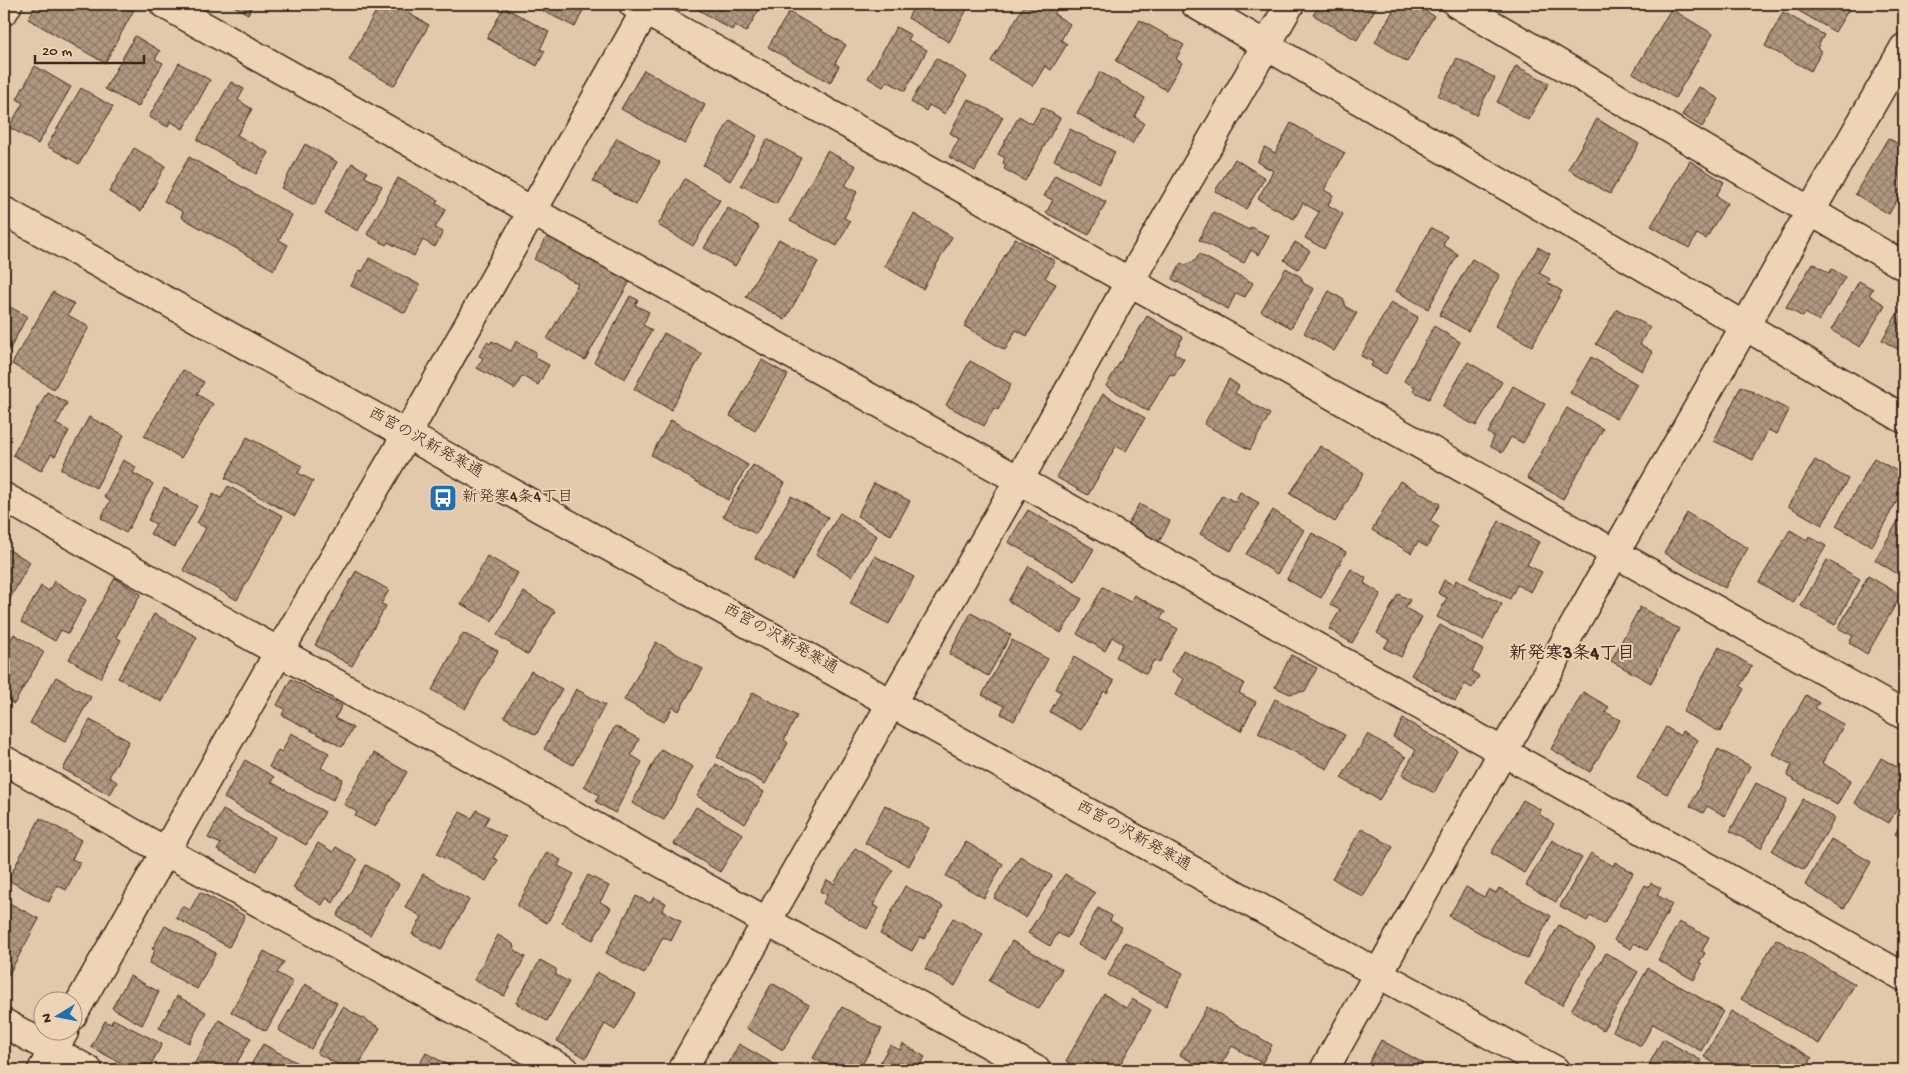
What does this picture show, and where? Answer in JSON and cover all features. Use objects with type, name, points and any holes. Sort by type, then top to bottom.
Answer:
[{"type":"street","points":[[4,11],[8,4]]},
{"type":"street","points":[[164,4],[532,211],[1019,480],[1904,978]]},
{"type":"street","points":[[1195,4],[1904,418]]},
{"type":"street","points":[[682,1070],[1019,480],[1130,281],[1290,4]]},
{"type":"street","points":[[1457,4],[1904,266]]},
{"type":"street","points":[[82,998],[279,652],[408,434],[643,6],[1904,715]]},
{"type":"street","points":[[1324,1070],[1615,553],[1904,48]]},
{"type":"street","name":"西宮の沢新発寒通","points":[[4,211],[1555,1070]]},
{"type":"street","points":[[4,497],[279,652],[1036,1070]]},
{"type":"street","points":[[4,760],[165,851],[565,1070]]},
{"type":"street","points":[[4,1023],[88,1070]]},
{"type":"building","points":[[37,4],[132,4],[136,6],[105,63],[28,19]]},
{"type":"building","points":[[230,4],[253,4],[248,14]]},
{"type":"building","points":[[380,4],[392,4],[429,25],[394,86],[349,60]]},
{"type":"building","points":[[535,4],[586,4],[575,27],[543,11],[544,8]]},
{"type":"building","points":[[689,4],[748,4],[759,10],[746,32],[735,25],[732,30]]},
{"type":"building","points":[[915,4],[970,4],[949,42],[908,18]]},
{"type":"building","points":[[1025,4],[1060,4],[1054,14],[1070,24],[1061,40],[1067,44],[1051,70],[1045,66],[1033,86],[991,61]]},
{"type":"building","points":[[1320,4],[1378,4],[1357,40],[1313,15]]},
{"type":"building","points":[[1397,4],[1413,4],[1434,16],[1407,62],[1375,42]]},
{"type":"building","points":[[1787,4],[1852,4],[1835,32]]},
{"type":"building","points":[[504,7],[549,32],[540,49],[545,51],[537,66],[487,38]]},
{"type":"building","points":[[1671,9],[1713,34],[1675,98],[1633,73]]},
{"type":"building","points":[[789,12],[846,45],[835,63],[839,66],[830,83],[768,47]]},
{"type":"building","points":[[1783,12],[1824,35],[1817,48],[1821,51],[1811,71],[1765,46]]},
{"type":"building","points":[[1140,20],[1184,45],[1176,59],[1182,63],[1166,90],[1116,61]]},
{"type":"building","points":[[896,27],[911,35],[908,40],[927,50],[905,91],[887,81],[883,87],[868,78]]},
{"type":"building","points":[[135,36],[160,51],[155,59],[163,63],[138,107],[105,89]]},
{"type":"building","points":[[936,58],[967,77],[945,114],[929,105],[926,111],[911,102]]},
{"type":"building","points":[[1457,58],[1495,78],[1476,115],[1438,96]]},
{"type":"building","points":[[179,63],[210,80],[183,129],[170,121],[168,127],[149,117]]},
{"type":"building","points":[[35,66],[71,87],[38,144],[9,127],[23,103],[17,99]]},
{"type":"building","points":[[1516,66],[1549,83],[1528,120],[1497,102]]},
{"type":"building","points":[[644,70],[705,105],[685,144],[621,109]]},
{"type":"building","points":[[1100,72],[1145,98],[1135,117],[1144,123],[1132,144],[1077,113]]},
{"type":"building","points":[[231,82],[244,89],[238,100],[252,109],[237,135],[269,153],[256,174],[197,140]]},
{"type":"building","points":[[1699,87],[1719,99],[1702,127],[1682,115]]},
{"type":"building","points":[[81,88],[113,107],[79,164],[47,146]]},
{"type":"building","points":[[968,99],[1003,117],[975,171],[949,157],[959,139],[950,133]]},
{"type":"building","points":[[1042,107],[1060,118],[1025,181],[1004,169],[1006,165],[1003,163],[1005,158],[998,154],[1019,116],[1032,124]]},
{"type":"building","points":[[1597,119],[1639,144],[1610,194],[1568,169]]},
{"type":"building","points":[[730,120],[757,136],[730,181],[703,165]]},
{"type":"building","points":[[1291,123],[1345,153],[1324,190],[1333,195],[1328,205],[1343,214],[1324,249],[1305,238],[1319,212],[1303,203],[1294,219],[1258,199],[1273,171],[1257,162],[1265,147],[1275,153]]},
{"type":"building","points":[[1070,129],[1115,152],[1099,183],[1054,160]]},
{"type":"building","points":[[617,138],[660,162],[636,205],[593,181]]},
{"type":"building","points":[[1888,138],[1904,147],[1904,187],[1889,214],[1855,194]]},
{"type":"building","points":[[767,139],[801,158],[776,204],[741,185]]},
{"type":"building","points":[[305,144],[337,162],[314,205],[281,188]]},
{"type":"building","points":[[134,148],[165,166],[141,211],[109,192]]},
{"type":"building","points":[[827,151],[856,166],[845,186],[857,192],[844,218],[850,221],[837,246],[790,221]]},
{"type":"building","points":[[189,157],[292,215],[279,240],[288,245],[274,270],[181,217],[183,212],[164,201]]},
{"type":"building","points":[[1235,159],[1265,178],[1246,209],[1215,191]]},
{"type":"building","points":[[1690,161],[1724,182],[1716,196],[1727,203],[1706,239],[1697,234],[1689,248],[1651,226]]},
{"type":"building","points":[[352,163],[367,172],[365,177],[382,186],[358,231],[325,214]]},
{"type":"building","points":[[1055,175],[1106,202],[1089,235],[1046,213],[1053,200],[1044,196]]},
{"type":"building","points":[[398,178],[438,200],[436,204],[446,209],[435,228],[443,232],[435,247],[423,240],[414,256],[388,242],[386,245],[367,234]]},
{"type":"building","points":[[685,179],[720,200],[693,246],[658,225]]},
{"type":"building","points":[[728,208],[759,227],[735,266],[704,248]]},
{"type":"building","points":[[1213,212],[1249,230],[1251,227],[1269,236],[1259,255],[1251,250],[1244,263],[1199,240]]},
{"type":"building","points":[[914,214],[952,237],[923,289],[884,266]]},
{"type":"building","points":[[1431,228],[1447,236],[1443,245],[1458,254],[1428,309],[1396,291]]},
{"type":"building","points":[[548,235],[630,281],[585,360],[547,339],[578,284],[534,259]]},
{"type":"building","points":[[1015,238],[1055,261],[1045,278],[1056,284],[1027,336],[1016,330],[1005,350],[964,326]]},
{"type":"building","points":[[779,239],[818,262],[785,320],[746,297]]},
{"type":"building","points":[[1295,242],[1310,251],[1298,269],[1284,260]]},
{"type":"building","points":[[1538,247],[1550,254],[1539,273],[1550,279],[1548,283],[1562,291],[1532,346],[1495,326]]},
{"type":"building","points":[[1199,254],[1253,283],[1245,297],[1236,293],[1228,309],[1172,279],[1181,263],[1185,265],[1196,260]]},
{"type":"building","points":[[369,258],[420,285],[405,313],[351,286],[359,270],[363,271]]},
{"type":"building","points":[[1472,259],[1500,275],[1468,331],[1439,315]]},
{"type":"building","points":[[1813,263],[1829,273],[1832,269],[1845,277],[1819,321],[1805,313],[1803,317],[1786,307]]},
{"type":"building","points":[[1286,268],[1301,277],[1303,283],[1314,289],[1291,328],[1261,311]]},
{"type":"building","points":[[1859,281],[1873,289],[1869,295],[1885,305],[1860,347],[1831,330]]},
{"type":"building","points":[[1329,291],[1344,300],[1346,307],[1357,313],[1334,351],[1304,333]]},
{"type":"building","points":[[53,292],[74,304],[68,315],[89,327],[54,389],[12,364]]},
{"type":"building","points":[[630,296],[638,300],[635,305],[649,312],[643,325],[652,330],[625,379],[594,362]]},
{"type":"building","points":[[1391,302],[1418,317],[1386,374],[1371,366],[1373,362],[1361,356]]},
{"type":"building","points":[[1904,302],[1904,353],[1882,340]]},
{"type":"building","points":[[4,304],[27,316],[9,351],[4,349]]},
{"type":"building","points":[[1617,309],[1650,327],[1640,344],[1653,352],[1642,371],[1596,344]]},
{"type":"building","points":[[1147,316],[1183,337],[1174,353],[1184,359],[1174,376],[1170,374],[1148,411],[1106,386]]},
{"type":"building","points":[[1434,326],[1460,342],[1429,399],[1413,391],[1415,387],[1404,381]]},
{"type":"building","points":[[664,333],[702,354],[671,410],[634,389]]},
{"type":"building","points":[[492,341],[511,351],[516,341],[536,352],[534,357],[549,365],[538,385],[522,376],[515,389],[477,368],[483,358],[479,356],[487,342],[490,344]]},
{"type":"building","points":[[1591,357],[1637,384],[1617,419],[1570,393]]},
{"type":"building","points":[[762,360],[788,375],[755,431],[730,416]]},
{"type":"building","points":[[970,361],[1011,384],[998,410],[994,408],[984,426],[946,405]]},
{"type":"building","points":[[1468,362],[1502,382],[1476,426],[1442,407]]},
{"type":"building","points":[[183,370],[204,382],[197,394],[213,404],[181,458],[144,436]]},
{"type":"building","points":[[1229,379],[1239,386],[1235,393],[1270,414],[1250,450],[1204,424]]},
{"type":"building","points":[[1513,386],[1545,404],[1523,443],[1511,437],[1502,453],[1490,446],[1494,437],[1488,433]]},
{"type":"building","points":[[1741,386],[1789,410],[1777,434],[1768,430],[1753,460],[1714,441]]},
{"type":"building","points":[[47,392],[67,403],[56,424],[69,431],[55,456],[51,454],[41,471],[13,455]]},
{"type":"building","points":[[1103,394],[1145,418],[1126,451],[1116,446],[1088,495],[1056,477]]},
{"type":"building","points":[[1567,408],[1603,429],[1563,499],[1527,478]]},
{"type":"building","points":[[89,417],[124,435],[96,488],[61,469]]},
{"type":"building","points":[[671,420],[748,465],[728,500],[651,455]]},
{"type":"building","points":[[247,437],[302,466],[298,473],[313,481],[295,516],[225,478]]},
{"type":"building","points":[[1320,446],[1364,473],[1335,522],[1290,494]]},
{"type":"building","points":[[1874,458],[1904,475],[1904,488],[1872,546],[1836,526]]},
{"type":"building","points":[[123,460],[136,467],[133,473],[153,484],[126,533],[101,518],[110,501],[104,497]]},
{"type":"building","points":[[1815,460],[1848,479],[1822,525],[1788,506]]},
{"type":"building","points":[[753,465],[785,483],[756,534],[723,516]]},
{"type":"building","points":[[1400,481],[1440,504],[1430,521],[1439,527],[1427,547],[1418,542],[1411,553],[1372,530]]},
{"type":"building","points":[[874,483],[910,501],[891,535],[857,516]]},
{"type":"building","points":[[228,486],[283,516],[237,600],[183,570],[206,528],[197,523],[213,494],[221,498]]},
{"type":"building","points":[[164,488],[197,506],[175,547],[150,534],[156,524],[148,520]]},
{"type":"building","points":[[1240,492],[1259,503],[1231,551],[1200,534],[1222,495],[1235,502]]},
{"type":"building","points":[[791,496],[828,517],[792,580],[755,558]]},
{"type":"building","points":[[1139,504],[1170,521],[1159,542],[1128,524]]},
{"type":"building","points":[[1028,510],[1094,549],[1075,581],[1008,542]]},
{"type":"building","points":[[1273,510],[1304,530],[1277,574],[1246,554]]},
{"type":"building","points":[[1904,511],[1904,578],[1875,560]]},
{"type":"building","points":[[840,513],[877,536],[852,576],[816,554]]},
{"type":"building","points":[[1687,513],[1748,548],[1725,588],[1664,553]]},
{"type":"building","points":[[1499,521],[1539,542],[1527,565],[1542,572],[1531,592],[1517,585],[1510,599],[1470,578]]},
{"type":"building","points":[[1790,530],[1807,540],[1809,536],[1826,546],[1793,603],[1759,582]]},
{"type":"building","points":[[1312,533],[1346,552],[1321,598],[1287,579]]},
{"type":"building","points":[[4,547],[30,562],[5,608],[4,607]]},
{"type":"building","points":[[487,556],[518,573],[492,621],[461,604]]},
{"type":"building","points":[[875,556],[914,577],[889,624],[850,604]]},
{"type":"building","points":[[1827,560],[1860,579],[1835,625],[1801,606]]},
{"type":"building","points":[[1029,566],[1082,599],[1061,633],[1008,601]]},
{"type":"building","points":[[1351,569],[1366,578],[1364,583],[1381,594],[1352,643],[1329,629],[1340,610],[1330,605]]},
{"type":"building","points":[[356,571],[389,590],[381,604],[386,606],[352,666],[315,645]]},
{"type":"building","points":[[1868,576],[1901,595],[1867,654],[1849,643],[1853,636],[1838,628]]},
{"type":"building","points":[[115,578],[141,594],[116,637],[121,640],[100,678],[69,659]]},
{"type":"building","points":[[1444,580],[1454,585],[1456,580],[1502,604],[1483,640],[1437,617],[1447,598],[1438,593]]},
{"type":"building","points":[[54,581],[86,600],[68,634],[61,630],[55,641],[21,622],[41,586],[49,591]]},
{"type":"building","points":[[1103,587],[1130,602],[1134,595],[1165,612],[1160,619],[1178,629],[1159,663],[1154,660],[1146,674],[1116,657],[1123,644],[1112,637],[1105,651],[1077,634]]},
{"type":"building","points":[[524,592],[555,611],[528,655],[497,635]]},
{"type":"building","points":[[1398,594],[1410,600],[1405,608],[1422,617],[1401,657],[1384,648],[1389,640],[1377,633]]},
{"type":"building","points":[[1640,607],[1679,629],[1651,683],[1611,661]]},
{"type":"building","points":[[971,613],[1011,635],[988,676],[949,654]]},
{"type":"building","points":[[154,614],[197,637],[162,702],[118,678]]},
{"type":"building","points":[[1440,625],[1483,650],[1472,671],[1479,676],[1472,688],[1465,684],[1455,701],[1411,675]]},
{"type":"building","points":[[463,633],[498,651],[465,709],[432,690]]},
{"type":"building","points":[[14,634],[44,652],[14,704],[4,698],[4,651]]},
{"type":"building","points":[[1012,640],[1048,659],[1014,721],[1001,714],[1004,706],[982,695]]},
{"type":"building","points":[[656,642],[703,669],[679,711],[673,707],[664,722],[624,700]]},
{"type":"building","points":[[1719,647],[1752,666],[1740,686],[1744,689],[1720,732],[1683,712]]},
{"type":"building","points":[[1183,650],[1244,683],[1239,693],[1256,702],[1241,731],[1175,695],[1184,679],[1171,672]]},
{"type":"building","points":[[1291,655],[1317,668],[1305,691],[1290,694],[1275,687]]},
{"type":"building","points":[[1074,657],[1114,681],[1107,693],[1104,691],[1081,730],[1050,712],[1061,692],[1055,689]]},
{"type":"building","points":[[531,671],[562,689],[536,735],[504,717]]},
{"type":"building","points":[[56,677],[91,697],[65,742],[30,723]]},
{"type":"building","points":[[291,679],[342,706],[335,718],[353,728],[342,747],[282,715],[285,709],[277,705]]},
{"type":"building","points":[[576,689],[605,705],[573,765],[544,749]]},
{"type":"building","points":[[753,692],[797,716],[784,740],[788,743],[765,784],[717,757]]},
{"type":"building","points":[[1583,692],[1609,707],[1605,712],[1620,720],[1590,772],[1551,749]]},
{"type":"building","points":[[1806,695],[1819,703],[1815,708],[1844,725],[1822,763],[1851,780],[1837,805],[1787,776],[1792,765],[1772,754]]},
{"type":"building","points":[[1275,699],[1345,735],[1327,769],[1258,733]]},
{"type":"building","points":[[1403,719],[1457,750],[1434,793],[1402,775],[1416,750],[1393,737]]},
{"type":"building","points":[[90,720],[129,741],[109,777],[117,782],[110,795],[63,769]]},
{"type":"building","points":[[615,726],[639,739],[631,755],[642,762],[615,813],[596,802],[599,795],[584,786]]},
{"type":"building","points":[[1666,727],[1680,736],[1682,731],[1698,740],[1667,794],[1637,778]]},
{"type":"building","points":[[291,733],[329,753],[321,768],[343,779],[333,800],[269,767],[278,750],[282,752]]},
{"type":"building","points":[[1368,734],[1406,757],[1379,800],[1341,778]]},
{"type":"building","points":[[661,749],[693,767],[664,820],[632,803]]},
{"type":"building","points":[[1718,749],[1750,766],[1725,816],[1707,806],[1703,813],[1690,806]]},
{"type":"building","points":[[374,753],[407,772],[375,827],[355,816],[357,812],[344,804]]},
{"type":"building","points":[[1881,758],[1904,771],[1904,797],[1889,823],[1855,803]]},
{"type":"building","points":[[245,760],[274,777],[271,782],[325,812],[306,845],[224,798]]},
{"type":"building","points":[[716,764],[764,792],[745,824],[697,796]]},
{"type":"building","points":[[1756,783],[1787,799],[1761,848],[1730,831]]},
{"type":"building","points":[[1803,799],[1835,818],[1804,870],[1772,851]]},
{"type":"building","points":[[1523,800],[1541,810],[1539,814],[1554,824],[1524,873],[1491,853]]},
{"type":"building","points":[[885,805],[929,828],[909,866],[865,843]]},
{"type":"building","points":[[696,807],[743,834],[720,872],[674,844]]},
{"type":"building","points":[[223,810],[275,837],[257,871],[217,850],[221,844],[208,838]]},
{"type":"building","points":[[477,810],[489,817],[484,825],[506,837],[493,858],[498,860],[486,881],[437,854],[460,812],[472,818]]},
{"type":"building","points":[[40,818],[81,840],[72,859],[80,863],[66,890],[57,885],[49,902],[8,880]]},
{"type":"building","points":[[1904,818],[1904,839],[1895,834]]},
{"type":"building","points":[[1362,828],[1393,847],[1363,897],[1332,878]]},
{"type":"building","points":[[1831,839],[1871,862],[1844,909],[1805,885]]},
{"type":"building","points":[[1552,840],[1582,858],[1556,902],[1526,885]]},
{"type":"building","points":[[966,842],[1003,864],[984,898],[946,876]]},
{"type":"building","points":[[318,843],[333,852],[336,847],[357,860],[333,903],[326,898],[322,905],[293,888]]},
{"type":"building","points":[[855,848],[893,870],[873,905],[879,908],[867,929],[823,903],[827,895],[820,891],[827,880],[834,884]]},
{"type":"building","points":[[547,852],[561,860],[558,866],[574,874],[547,923],[517,906]]},
{"type":"building","points":[[1591,853],[1613,866],[1615,862],[1633,873],[1604,924],[1590,916],[1587,921],[1560,906]]},
{"type":"building","points":[[1020,856],[1052,876],[1026,918],[994,898]]},
{"type":"building","points":[[366,865],[399,884],[370,935],[337,916]]},
{"type":"building","points":[[423,874],[469,900],[441,950],[412,934],[422,917],[405,907]]},
{"type":"building","points":[[1065,874],[1095,893],[1067,938],[1058,933],[1050,946],[1028,933]]},
{"type":"building","points":[[588,875],[609,886],[600,902],[611,908],[593,940],[562,923]]},
{"type":"building","points":[[1651,883],[1661,888],[1657,895],[1672,904],[1647,950],[1634,943],[1631,949],[1614,940],[1645,885],[1649,887]]},
{"type":"building","points":[[905,886],[943,906],[924,939],[920,936],[912,951],[880,934]]},
{"type":"building","points":[[1466,887],[1484,897],[1489,889],[1496,893],[1499,888],[1551,916],[1527,959],[1449,916]]},
{"type":"building","points":[[200,892],[245,916],[229,947],[176,918],[182,906],[190,910]]},
{"type":"building","points":[[636,896],[650,903],[654,897],[666,903],[662,911],[681,921],[671,941],[663,937],[644,974],[606,953]]},
{"type":"building","points":[[4,900],[39,919],[4,983]]},
{"type":"building","points":[[1098,908],[1112,916],[1110,921],[1122,927],[1105,959],[1078,945]]},
{"type":"building","points":[[953,918],[983,934],[955,986],[925,969]]},
{"type":"building","points":[[1679,922],[1709,937],[1702,951],[1705,953],[1699,963],[1702,964],[1694,980],[1658,960]]},
{"type":"building","points":[[1559,925],[1595,947],[1562,1005],[1525,984]]},
{"type":"building","points":[[165,926],[216,953],[197,989],[149,963],[155,950],[152,949]]},
{"type":"building","points":[[498,935],[513,944],[515,951],[525,957],[504,996],[474,980]]},
{"type":"building","points":[[1776,939],[1855,984],[1819,1044],[1741,999]]},
{"type":"building","points":[[1012,941],[1062,969],[1039,1009],[989,981]]},
{"type":"building","points":[[1125,942],[1183,973],[1166,1006],[1108,975]]},
{"type":"building","points":[[264,951],[284,962],[277,973],[293,982],[266,1031],[231,1012]]},
{"type":"building","points":[[1606,953],[1638,972],[1603,1030],[1571,1010]]},
{"type":"building","points":[[540,960],[556,969],[556,975],[569,982],[547,1021],[516,1003]]},
{"type":"building","points":[[1648,968],[1723,1011],[1701,1051],[1653,1024],[1641,1046],[1613,1031]]},
{"type":"building","points":[[597,972],[636,994],[615,1030],[605,1024],[586,1058],[557,1041]]},
{"type":"building","points":[[130,976],[159,992],[142,1025],[112,1008]]},
{"type":"building","points":[[772,983],[809,1005],[783,1050],[746,1028]]},
{"type":"building","points":[[305,984],[337,1003],[311,1049],[278,1030]]},
{"type":"building","points":[[1104,994],[1126,1008],[1132,999],[1151,1010],[1117,1070],[1108,1070],[1090,1060],[1084,1070],[1080,1070],[1066,1061]]},
{"type":"building","points":[[177,996],[206,1012],[189,1043],[159,1028]]},
{"type":"building","points":[[343,1007],[380,1028],[356,1070],[348,1070],[317,1053]]},
{"type":"building","points":[[842,1007],[882,1029],[859,1070],[835,1070],[813,1058]]},
{"type":"building","points":[[1207,1007],[1272,1045],[1262,1063],[1232,1046],[1218,1070],[1206,1070],[1180,1055]]},
{"type":"building","points":[[1731,1011],[1812,1058],[1805,1070],[1726,1070],[1704,1057]]},
{"type":"building","points":[[113,1019],[162,1044],[148,1070],[134,1070],[91,1047],[105,1021],[111,1024]]},
{"type":"building","points":[[219,1020],[251,1038],[233,1070],[196,1070],[192,1068]]},
{"type":"building","points":[[1663,1039],[1702,1061],[1697,1070],[1660,1070],[1649,1064]]},
{"type":"building","points":[[1381,1040],[1423,1063],[1419,1070],[1365,1070]]},
{"type":"building","points":[[263,1044],[296,1062],[291,1070],[248,1070]]},
{"type":"building","points":[[739,1044],[781,1068],[779,1070],[725,1070]]},
{"type":"building","points":[[903,1044],[925,1057],[917,1070],[876,1070],[890,1045],[900,1050]]},
{"type":"building","points":[[426,1053],[457,1070],[416,1070]]},
{"type":"place","name":"新発寒4条4丁目","points":[[443,498]]},
{"type":"district","name":"新発寒3条4丁目","points":[[1572,654]]}]
